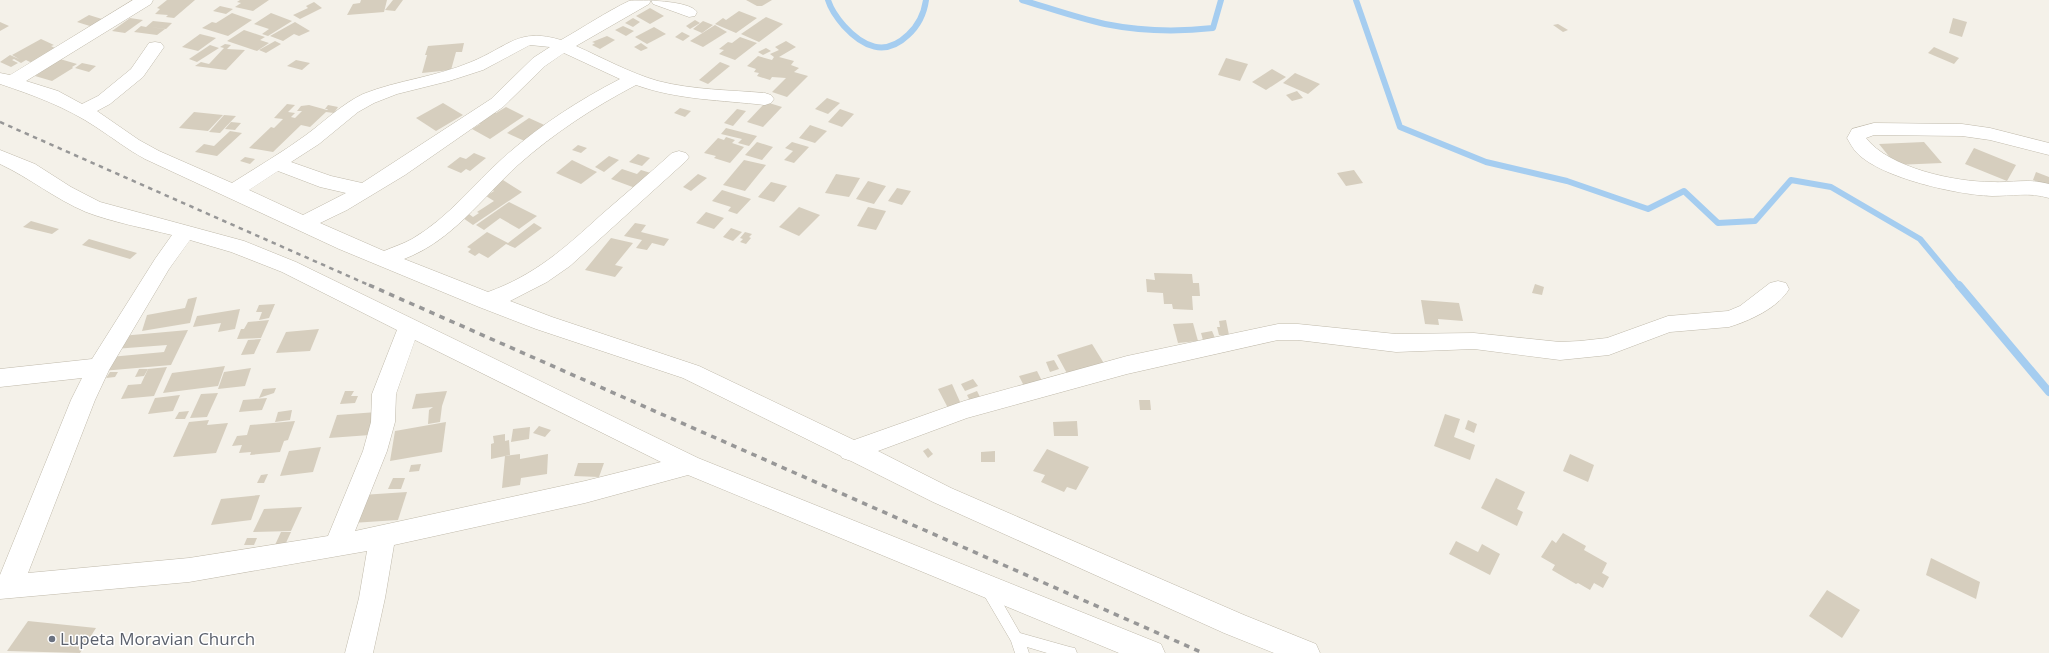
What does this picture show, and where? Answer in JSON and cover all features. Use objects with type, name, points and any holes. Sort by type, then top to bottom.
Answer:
[{"type":"street","points":[[5,80],[145,0]]},
{"type":"street","points":[[302,224],[365,190],[398,170],[497,103],[539,62],[563,46],[643,0]]},
{"type":"street","points":[[659,0],[689,12]]},
{"type":"street","points":[[232,192],[277,164],[312,140],[352,108],[368,99],[391,90],[437,79],[476,66],[525,41],[534,39],[563,46],[635,79],[654,85],[696,92],[765,99]]},
{"type":"street","points":[[83,111],[104,100],[136,73],[155,47]]},
{"type":"street","points":[[384,259],[418,245],[438,232],[523,152],[586,105],[604,94],[635,79]]},
{"type":"street","points":[[5,80],[52,95],[83,111],[152,155],[232,192],[260,203],[302,224],[487,301],[627,352],[691,372],[783,415],[851,451],[1040,539],[1234,624],[1306,653]]},
{"type":"street","points":[[2049,149],[1990,134],[1962,130],[1874,129],[1859,133],[1856,138],[1859,145],[1867,153],[1887,164],[1938,181],[1972,188],[1992,189],[2022,186],[2049,191]]},
{"type":"street","points":[[487,301],[516,290],[540,277],[563,261],[679,156]]},
{"type":"street","points":[[2,161],[28,169],[64,192],[94,207],[136,220],[186,231],[237,246],[289,267],[346,294],[408,328],[515,378],[689,465],[1151,653]]},
{"type":"street","points":[[277,164],[327,182],[365,190]]},
{"type":"street","points":[[186,231],[162,264],[99,367],[83,400],[5,587],[189,570],[337,546],[623,483],[689,465]]},
{"type":"street","points":[[851,451],[964,410],[1127,365],[1278,332],[1298,332],[1396,343],[1474,342],[1560,351],[1580,350],[1609,346],[1668,324],[1729,319],[1748,312],[1778,289]]},
{"type":"street","points":[[337,546],[355,497],[375,451],[383,422],[384,394],[408,328]]},
{"type":"street","points":[[0,378],[99,367]]},
{"type":"street","points":[[359,653],[372,598],[382,537]]},
{"type":"lane","points":[[986,586],[1016,638],[1022,653]]},
{"type":"lane","points":[[1016,638],[1070,653]]},
{"type":"building","points":[[167,0],[195,0],[174,18],[166,17],[168,15],[155,14],[160,9],[157,8]]},
{"type":"building","points":[[240,0],[269,0],[253,11],[235,7],[241,3],[237,2]]},
{"type":"building","points":[[361,0],[387,0],[384,12],[347,15],[353,4],[360,3]]},
{"type":"building","points":[[393,0],[403,0],[395,11],[385,10]]},
{"type":"building","points":[[746,0],[772,0],[762,6],[757,6]]},
{"type":"building","points":[[314,2],[322,8],[300,19],[293,15],[308,8],[306,6]]},
{"type":"building","points":[[220,6],[233,9],[226,14],[213,11]]},
{"type":"building","points":[[650,8],[664,16],[650,24],[636,16]]},
{"type":"building","points":[[739,11],[757,18],[736,33],[715,24],[723,18],[726,20]]},
{"type":"building","points":[[232,13],[252,20],[228,36],[202,28],[212,22],[216,23]]},
{"type":"building","points":[[271,13],[292,21],[268,36],[262,34],[269,29],[254,24]]},
{"type":"building","points":[[89,15],[105,20],[93,27],[77,22]]},
{"type":"building","points":[[766,17],[783,24],[759,42],[741,34]]},
{"type":"building","points":[[130,18],[143,20],[125,33],[112,31]]},
{"type":"building","points":[[633,18],[640,22],[633,27],[625,23]]},
{"type":"building","points":[[1953,18],[1967,22],[1962,37],[1949,33]]},
{"type":"building","points":[[695,20],[700,23],[690,29],[686,26]]},
{"type":"building","points":[[153,21],[172,23],[166,29],[149,27],[165,29],[157,35],[134,32],[141,26],[146,27]]},
{"type":"building","points":[[703,21],[713,25],[702,33],[693,29]]},
{"type":"building","points":[[0,22],[9,26],[0,31]]},
{"type":"building","points":[[295,22],[310,31],[299,36],[294,34],[283,41],[270,36]]},
{"type":"building","points":[[1558,24],[1568,30],[1563,32],[1553,25]]},
{"type":"building","points":[[715,25],[727,32],[703,47],[690,41]]},
{"type":"building","points":[[623,26],[634,31],[626,36],[615,30]]},
{"type":"building","points":[[654,27],[666,34],[647,44],[635,37]]},
{"type":"building","points":[[244,30],[265,37],[260,40],[269,43],[257,51],[227,41]]},
{"type":"building","points":[[682,32],[690,36],[683,41],[675,37]]},
{"type":"building","points":[[200,34],[216,38],[198,51],[182,47]]},
{"type":"building","points":[[607,36],[615,40],[600,49],[592,45],[595,43],[592,42]]},
{"type":"building","points":[[740,37],[757,43],[735,60],[719,54],[724,50],[719,49],[728,42],[732,43]]},
{"type":"building","points":[[41,39],[54,45],[51,46],[57,49],[32,63],[26,60],[21,63],[14,59],[12,60],[18,63],[11,67],[0,62],[10,55],[19,59],[12,55]]},
{"type":"building","points":[[275,41],[281,44],[266,53],[259,50]]},
{"type":"building","points":[[786,41],[796,47],[779,57],[794,61],[791,65],[799,68],[794,72],[808,76],[787,97],[772,92],[786,78],[772,77],[770,80],[757,76],[759,73],[754,72],[756,69],[747,66],[758,56],[772,60],[774,57],[770,54],[779,50],[775,47]]},
{"type":"building","points":[[464,43],[462,52],[456,52],[451,70],[422,73],[428,46]]},
{"type":"building","points":[[641,43],[648,48],[641,51],[634,47]]},
{"type":"building","points":[[225,44],[231,45],[227,49],[245,50],[226,70],[195,66],[201,62],[209,64],[224,48],[220,47]]},
{"type":"building","points":[[210,45],[219,48],[197,62],[189,59]]},
{"type":"building","points":[[1934,47],[1959,58],[1954,64],[1928,53]]},
{"type":"building","points":[[766,48],[771,51],[763,55],[758,52]]},
{"type":"building","points":[[1226,58],[1248,64],[1240,81],[1218,75]]},
{"type":"building","points":[[60,59],[77,64],[52,81],[35,76]]},
{"type":"building","points":[[296,60],[310,63],[302,70],[287,66]]},
{"type":"building","points":[[720,62],[730,66],[708,84],[699,80]]},
{"type":"building","points":[[82,63],[96,66],[89,72],[75,68]]},
{"type":"building","points":[[1272,69],[1286,77],[1266,90],[1252,82]]},
{"type":"building","points":[[1295,73],[1320,84],[1308,94],[1283,83]]},
{"type":"building","points":[[1297,91],[1303,98],[1292,101],[1286,95]]},
{"type":"building","points":[[827,98],[840,103],[828,114],[815,109]]},
{"type":"building","points":[[766,102],[782,107],[763,127],[747,122]]},
{"type":"building","points":[[443,103],[463,115],[436,131],[416,118]]},
{"type":"building","points":[[287,104],[295,105],[288,112],[295,113],[291,117],[295,118],[302,111],[297,111],[301,106],[309,105],[327,110],[328,109],[325,109],[328,105],[338,107],[334,113],[326,112],[310,127],[301,125],[273,152],[249,148],[271,127],[274,128],[283,119],[274,118]]},
{"type":"building","points":[[506,107],[524,116],[490,139],[472,129],[480,124],[475,121],[491,111],[496,113]]},
{"type":"building","points":[[680,108],[691,111],[685,117],[674,113]]},
{"type":"building","points":[[737,109],[746,111],[733,126],[724,123]]},
{"type":"building","points":[[840,109],[854,114],[842,127],[828,122]]},
{"type":"building","points":[[194,112],[223,115],[208,131],[179,128]]},
{"type":"building","points":[[224,115],[236,116],[220,133],[209,132]]},
{"type":"building","points":[[529,118],[551,128],[529,143],[507,133]]},
{"type":"building","points":[[231,122],[241,123],[235,130],[225,129]]},
{"type":"building","points":[[810,125],[827,131],[815,143],[799,138]]},
{"type":"building","points":[[726,128],[757,136],[749,146],[738,143],[742,139],[721,134]]},
{"type":"building","points":[[230,131],[242,133],[217,156],[195,152],[204,144],[214,146]]},
{"type":"building","points":[[726,137],[735,140],[732,143],[744,147],[730,163],[714,158],[716,156],[704,153],[718,138],[724,140]]},
{"type":"building","points":[[757,142],[773,147],[762,160],[745,155]]},
{"type":"building","points":[[792,142],[809,147],[794,163],[784,160],[793,151],[785,148]]},
{"type":"building","points":[[1924,142],[1942,163],[1896,165],[1879,144]]},
{"type":"building","points":[[578,145],[587,148],[581,153],[572,150]]},
{"type":"building","points":[[1974,148],[2016,165],[2007,181],[1965,164]]},
{"type":"building","points":[[474,153],[486,158],[470,171],[466,169],[461,173],[447,167],[460,157],[466,159]]},
{"type":"building","points":[[638,154],[650,158],[642,166],[629,162]]},
{"type":"building","points":[[609,156],[619,160],[604,172],[595,167]]},
{"type":"building","points":[[245,157],[255,159],[250,164],[240,161]]},
{"type":"building","points":[[572,160],[597,172],[581,184],[556,173]]},
{"type":"building","points":[[744,160],[766,165],[745,191],[723,185]]},
{"type":"building","points":[[622,169],[637,174],[641,170],[654,174],[638,189],[611,179]]},
{"type":"building","points":[[1354,170],[1363,183],[1346,186],[1337,173]]},
{"type":"building","points":[[2036,172],[2049,177],[2049,186],[2033,180]]},
{"type":"building","points":[[698,174],[707,178],[691,191],[683,187]]},
{"type":"building","points":[[836,174],[860,178],[849,197],[825,193]]},
{"type":"building","points":[[503,180],[522,192],[473,225],[463,218],[469,214],[473,217],[479,213],[477,212],[494,201],[486,196],[494,191],[490,188]]},
{"type":"building","points":[[868,181],[886,186],[874,204],[856,199]]},
{"type":"building","points":[[771,182],[787,186],[774,202],[758,197]]},
{"type":"building","points":[[897,188],[911,191],[902,205],[888,201]]},
{"type":"building","points":[[722,190],[751,199],[737,214],[728,211],[731,207],[712,201]]},
{"type":"building","points":[[509,202],[537,216],[519,229],[500,218],[484,230],[476,225]]},
{"type":"building","points":[[799,207],[820,215],[799,236],[779,227]]},
{"type":"building","points":[[868,207],[886,211],[876,230],[857,226]]},
{"type":"building","points":[[706,212],[724,218],[714,229],[696,223]]},
{"type":"building","points":[[31,221],[59,229],[52,234],[23,227]]},
{"type":"building","points":[[534,223],[542,228],[515,248],[506,244],[488,258],[479,253],[475,256],[468,252],[471,249],[467,247],[487,232],[508,243]]},
{"type":"building","points":[[635,223],[646,225],[641,232],[669,239],[664,246],[652,243],[647,250],[636,248],[642,240],[624,236]]},
{"type":"building","points":[[731,228],[742,232],[733,241],[723,237]]},
{"type":"building","points":[[745,232],[752,234],[749,237],[751,238],[746,244],[740,242],[743,239],[740,238]]},
{"type":"building","points":[[611,238],[633,243],[615,265],[623,267],[615,277],[585,270]]},
{"type":"building","points":[[89,239],[137,253],[130,259],[82,245]]},
{"type":"building","points":[[1154,273],[1192,274],[1193,283],[1199,283],[1200,296],[1192,296],[1193,310],[1173,309],[1172,304],[1164,304],[1163,293],[1147,292],[1146,279],[1155,280]]},
{"type":"building","points":[[1535,284],[1544,287],[1542,295],[1532,293]]},
{"type":"building","points":[[197,297],[190,323],[142,331],[147,315],[185,308],[188,299]]},
{"type":"building","points":[[1421,300],[1459,303],[1463,321],[1438,319],[1439,325],[1425,324]]},
{"type":"building","points":[[275,304],[269,318],[259,320],[262,312],[256,312],[259,305]]},
{"type":"building","points":[[240,309],[235,329],[218,332],[221,323],[193,327],[197,316]]},
{"type":"building","points":[[269,320],[261,338],[237,339],[241,329],[244,329],[248,322]]},
{"type":"building","points":[[1226,320],[1229,335],[1219,335],[1217,327],[1220,327],[1219,321]]},
{"type":"building","points":[[1193,323],[1198,341],[1178,343],[1173,324]]},
{"type":"building","points":[[319,329],[310,351],[276,353],[286,332]]},
{"type":"building","points":[[188,330],[171,365],[102,371],[110,357],[164,352],[167,345],[114,349],[121,336]]},
{"type":"building","points":[[1212,331],[1215,338],[1203,340],[1201,333]]},
{"type":"building","points":[[261,339],[254,354],[241,355],[248,340]]},
{"type":"building","points":[[1092,344],[1105,365],[1069,377],[1057,355]]},
{"type":"building","points":[[1054,360],[1059,369],[1050,372],[1046,362]]},
{"type":"building","points":[[225,366],[218,386],[163,393],[172,373]]},
{"type":"building","points":[[167,367],[154,396],[121,399],[128,385],[141,384],[148,369]]},
{"type":"building","points":[[251,368],[245,386],[218,389],[224,372]]},
{"type":"building","points":[[139,369],[148,369],[144,376],[135,377]]},
{"type":"building","points":[[1037,371],[1043,383],[1025,388],[1019,376]]},
{"type":"building","points":[[110,372],[118,372],[115,377],[106,378]]},
{"type":"building","points":[[973,379],[978,386],[965,391],[961,384]]},
{"type":"building","points":[[952,384],[961,404],[948,408],[938,389]]},
{"type":"building","points":[[276,388],[274,393],[259,398],[263,389]]},
{"type":"building","points":[[345,391],[354,391],[351,396],[358,396],[355,403],[340,404]]},
{"type":"building","points":[[447,391],[442,406],[440,422],[428,424],[429,410],[433,407],[412,409],[416,394]]},
{"type":"building","points":[[977,391],[980,397],[970,401],[967,395]]},
{"type":"building","points":[[218,393],[207,417],[190,418],[201,394]]},
{"type":"building","points":[[180,395],[173,411],[148,414],[155,398]]},
{"type":"building","points":[[267,398],[262,410],[239,412],[243,400]]},
{"type":"building","points":[[1139,400],[1150,400],[1151,410],[1140,410]]},
{"type":"building","points":[[292,410],[290,420],[275,422],[278,412]]},
{"type":"building","points":[[189,411],[185,419],[175,419],[179,412]]},
{"type":"building","points":[[377,412],[370,435],[329,438],[337,415]]},
{"type":"building","points":[[1445,414],[1460,419],[1454,437],[1475,445],[1470,460],[1434,446]]},
{"type":"building","points":[[209,420],[207,425],[228,423],[216,453],[173,457],[189,422]]},
{"type":"building","points":[[1468,420],[1477,424],[1474,433],[1465,429]]},
{"type":"building","points":[[295,421],[288,440],[284,441],[280,452],[250,455],[251,452],[239,453],[242,445],[232,446],[237,436],[247,435],[250,425]]},
{"type":"building","points":[[1077,421],[1078,436],[1054,436],[1053,422]]},
{"type":"building","points":[[446,422],[442,452],[390,461],[395,431]]},
{"type":"building","points":[[539,426],[551,430],[545,437],[533,433]]},
{"type":"building","points":[[530,427],[529,439],[511,442],[513,429]]},
{"type":"building","points":[[505,434],[505,441],[509,440],[510,455],[491,459],[491,444],[494,443],[493,436]]},
{"type":"building","points":[[321,447],[313,472],[280,476],[289,451]]},
{"type":"building","points":[[928,448],[933,454],[928,458],[923,451]]},
{"type":"building","points":[[1047,449],[1089,467],[1076,490],[1067,487],[1064,492],[1041,482],[1045,475],[1033,471]]},
{"type":"building","points":[[995,451],[995,462],[981,462],[981,452]]},
{"type":"building","points":[[520,454],[520,459],[548,454],[547,474],[521,478],[520,485],[502,488],[505,456]]},
{"type":"building","points":[[1570,454],[1594,465],[1588,482],[1563,471]]},
{"type":"building","points":[[578,463],[604,463],[599,477],[574,476]]},
{"type":"building","points":[[421,464],[419,471],[409,472],[411,465]]},
{"type":"building","points":[[268,474],[264,483],[257,483],[261,475]]},
{"type":"building","points":[[393,478],[405,478],[401,489],[388,489]]},
{"type":"building","points":[[1496,478],[1525,492],[1517,509],[1523,512],[1517,526],[1481,508]]},
{"type":"building","points":[[407,492],[398,520],[352,523],[362,495]]},
{"type":"building","points":[[260,495],[251,520],[211,525],[221,499]]},
{"type":"building","points":[[302,507],[291,531],[253,532],[264,509]]},
{"type":"building","points":[[281,532],[291,532],[285,545],[275,545]]},
{"type":"building","points":[[1563,533],[1586,546],[1584,550],[1607,563],[1602,573],[1609,577],[1603,588],[1594,583],[1590,590],[1578,583],[1576,584],[1552,570],[1555,565],[1541,557],[1552,540],[1556,543]]},
{"type":"building","points":[[247,538],[257,538],[254,545],[244,545]]},
{"type":"building","points":[[1456,541],[1478,552],[1482,544],[1500,554],[1490,575],[1449,554]]},
{"type":"building","points":[[1931,558],[1980,582],[1976,599],[1926,575]]},
{"type":"building","points":[[1827,590],[1860,610],[1842,638],[1809,616]]},
{"type":"building","name":"Lupeta Moravian Church","points":[[28,621],[96,628],[80,653],[7,651]]},
{"type":"waterway","points":[[828,0],[837,17],[844,26],[859,39],[874,47],[891,46],[908,35],[920,19],[926,0]]},
{"type":"waterway","points":[[1022,0],[1105,24],[1132,28],[1173,30],[1213,28],[1221,0]]},
{"type":"waterway","points":[[1356,0],[1400,127],[1486,162],[1567,181],[1648,209],[1684,191],[1718,223],[1755,221],[1791,180],[1831,187],[1920,239],[1959,286]]},
{"type":"waterway","points":[[1959,285],[2049,392]]},
{"type":"railway","points":[[0,122],[371,286]]},
{"type":"railway","points":[[369,285],[1203,653]]},
{"type":"place","name":"Lupeta Moravian Church","points":[[52,639]]}]
